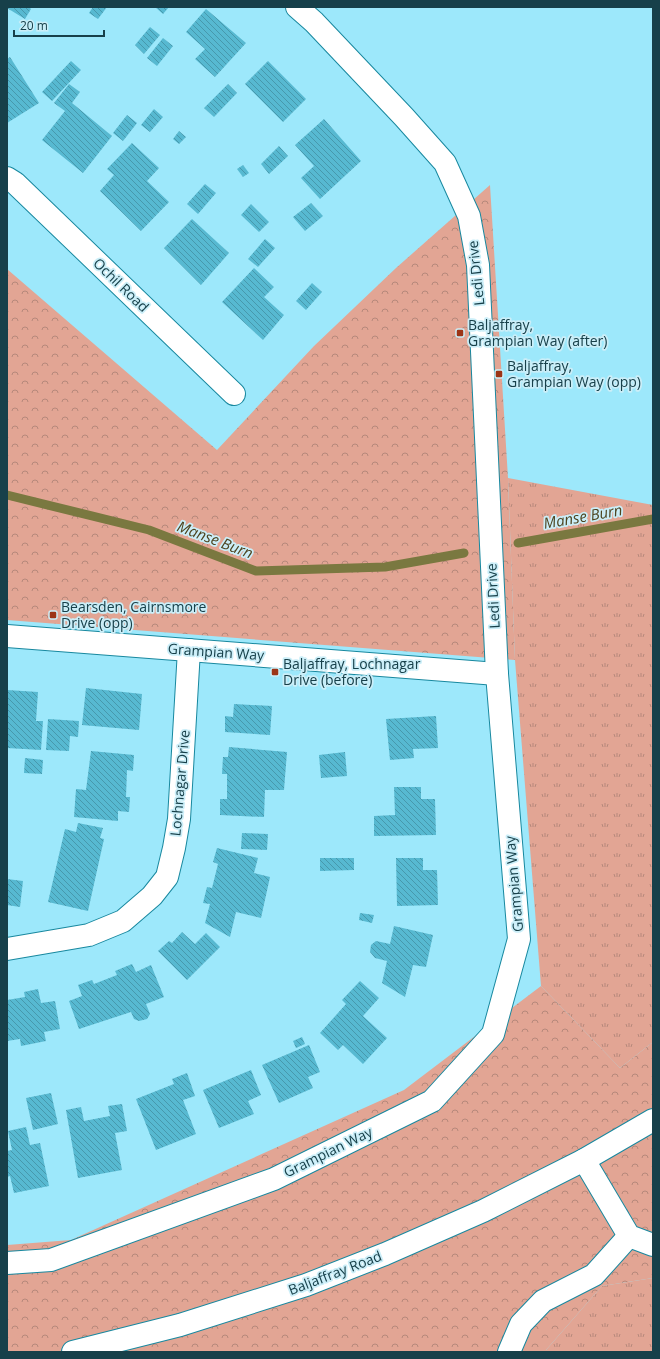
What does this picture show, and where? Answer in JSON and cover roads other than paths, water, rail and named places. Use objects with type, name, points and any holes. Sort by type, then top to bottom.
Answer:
[{"type":"street","name":"Ledi Drive","points":[[297,7],[314,22],[394,106],[445,163],[469,216],[478,264],[497,674]]},
{"type":"street","name":"Ochil Road","points":[[7,178],[15,183],[234,394]]},
{"type":"street","name":"Grampian Way","points":[[7,636],[497,674],[519,939],[493,1034],[432,1101],[274,1179],[51,1260],[7,1263]]},
{"type":"street","name":"Lochnagar Drive","points":[[7,948],[89,935],[123,921],[152,896],[166,877],[174,848],[179,819],[189,650]]},
{"type":"street","name":"Baljaffray Road","points":[[73,1352],[180,1325],[306,1285],[385,1254],[483,1211],[584,1160],[653,1120]]},
{"type":"street","points":[[584,1160],[629,1236],[653,1245]]},
{"type":"street","points":[[509,1352],[521,1324],[543,1301],[594,1275],[629,1236]]},
{"type":"waterway","name":"Manse Burn","points":[[7,495],[149,530],[256,571],[385,567],[464,553]]},
{"type":"waterway","name":"Manse Burn","points":[[518,543],[653,519]]},
{"type":"place","name":"Baljaffray, Grampian Way (after)","points":[[460,333]]},
{"type":"place","name":"Baljaffray, Grampian Way (opp)","points":[[499,374]]},
{"type":"place","name":"Bearsden, Cairnsmore Drive (opp)","points":[[53,615]]},
{"type":"place","name":"Baljaffray, Lochnagar Drive (before)","points":[[275,672]]}]
